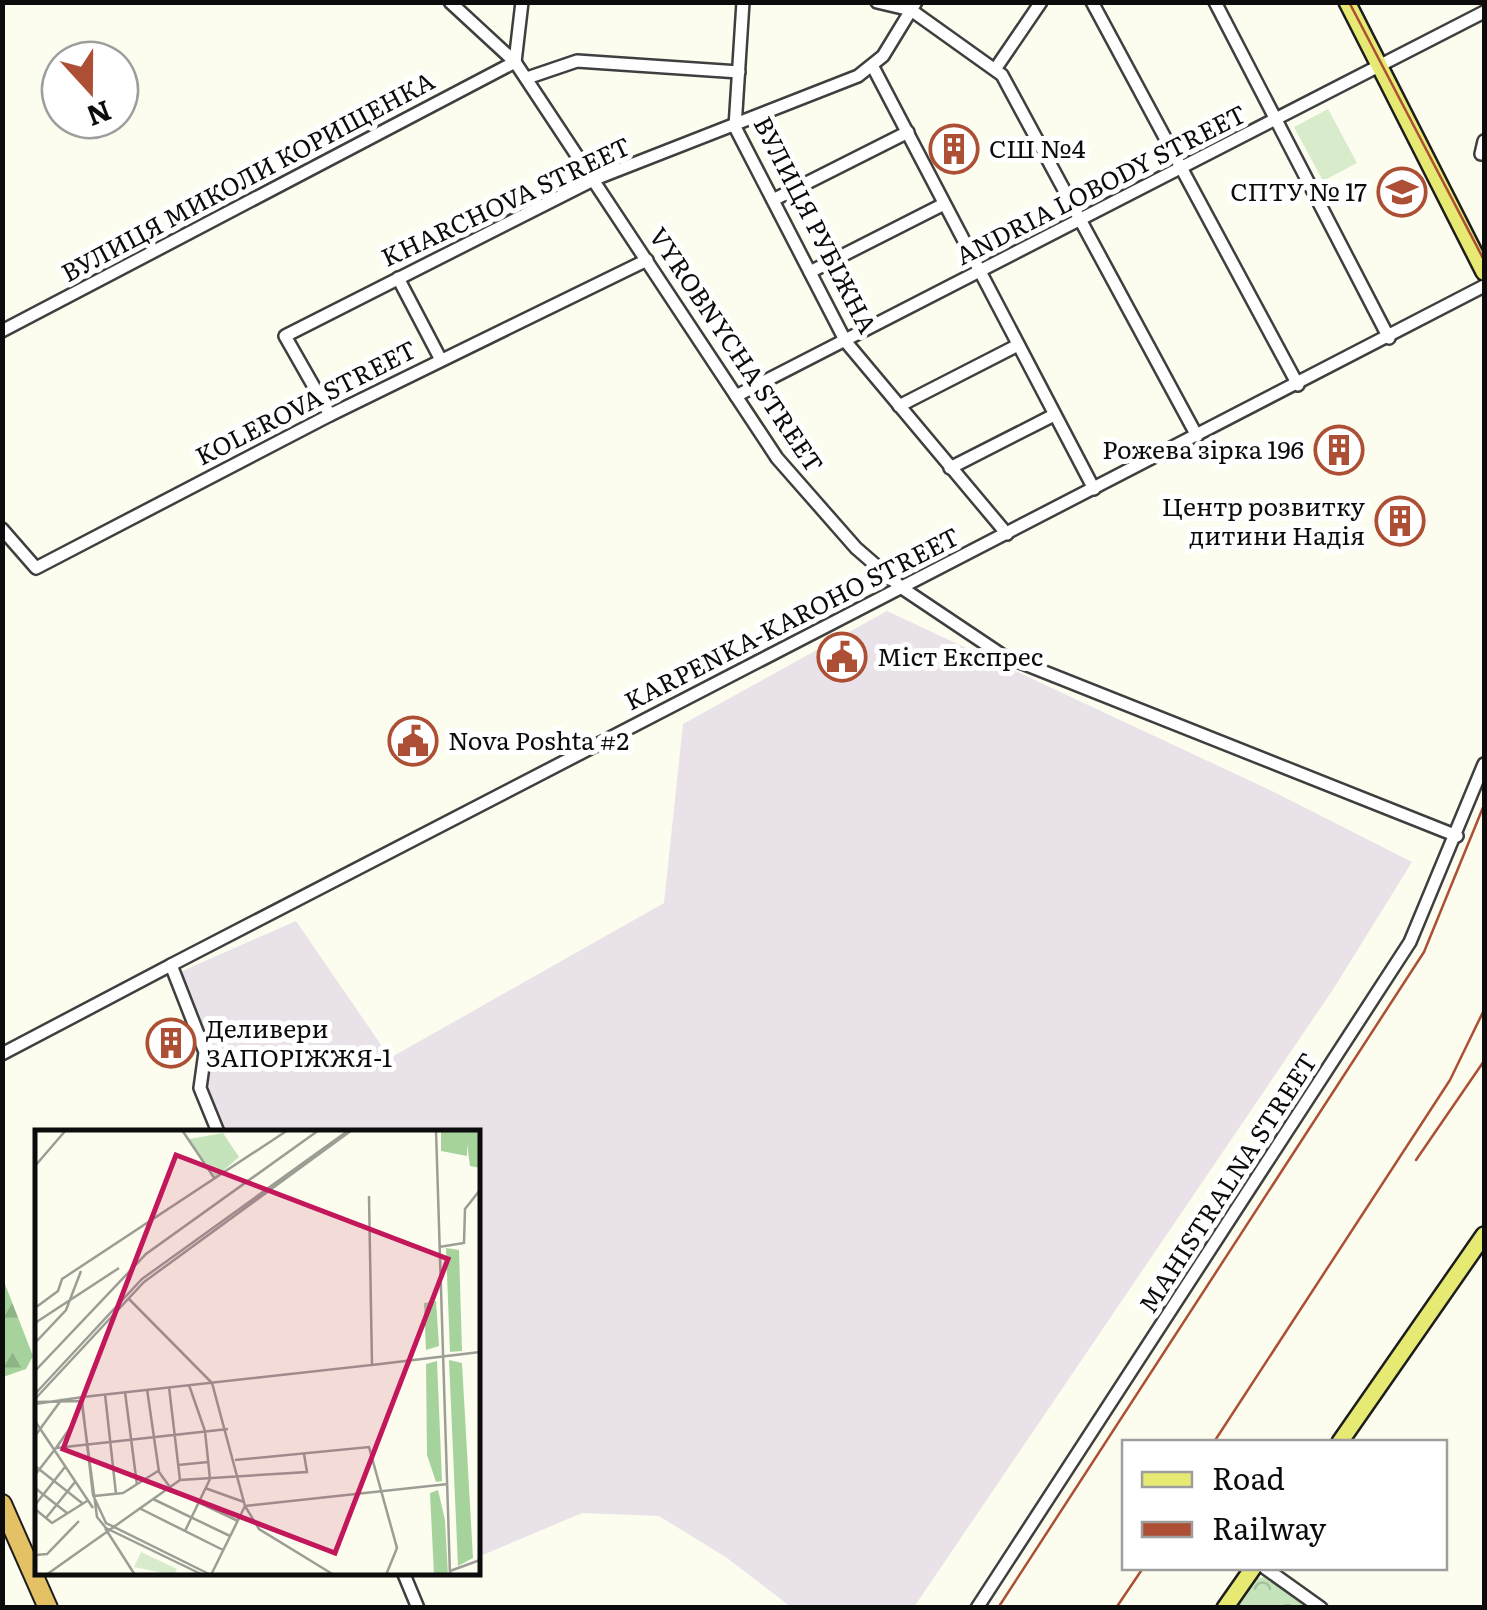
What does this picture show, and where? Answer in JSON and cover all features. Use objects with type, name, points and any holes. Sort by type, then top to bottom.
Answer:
[{"type":"highway","points":[[2,1504],[48,1608]]},
{"type":"main road","points":[[1346,2],[1384,64],[1484,252]]},
{"type":"main road","points":[[1357,2],[1484,272]]},
{"type":"main road","points":[[1341,1440],[1484,1235]]},
{"type":"main road","points":[[1225,1608],[1252,1570]]},
{"type":"street","name":"VYROBNYCHA STREET","points":[[450,2],[515,62],[776,458],[826,516],[902,588],[1002,655],[1457,836]]},
{"type":"street","points":[[515,62],[522,2]]},
{"type":"street","name":"ВУЛИЦЯ РУБІЖНА","points":[[743,2],[735,126],[846,342],[1006,534]]},
{"type":"street","points":[[878,2],[913,6],[996,68],[1198,436]]},
{"type":"street","points":[[996,68],[1041,2]]},
{"type":"street","points":[[1092,2],[1298,385]]},
{"type":"street","points":[[1215,2],[1389,338]]},
{"type":"street","points":[[913,6],[873,67],[1094,489]]},
{"type":"street","name":"ANDRIA LOBODY STREET","points":[[736,396],[1484,12]]},
{"type":"street","points":[[526,78],[578,61],[739,72]]},
{"type":"street","name":"ВУЛИЦЯ МИКОЛИ КОРИЩЕНКА","points":[[2,331],[515,62]]},
{"type":"street","name":"KHARCHOVA STREET","points":[[330,415],[285,336],[595,179],[735,126],[873,67]]},
{"type":"street","points":[[773,200],[908,132]]},
{"type":"street","points":[[810,272],[944,204]]},
{"type":"street","name":"KOLEROVA STREET","points":[[2,529],[36,568],[330,415],[647,260]]},
{"type":"street","points":[[398,278],[440,360]]},
{"type":"street","name":"KARPENKA-KAROHO STREET","points":[[2,1054],[1484,286]]},
{"type":"street","points":[[899,406],[1018,345]]},
{"type":"street","points":[[950,468],[1054,415]]},
{"type":"street","name":"MAHISTRALNA STREET","points":[[977,1608],[1410,942],[1484,764]]},
{"type":"street","points":[[171,965],[206,1052],[200,1088],[217,1130]]},
{"type":"street","points":[[1268,1570],[1321,1608]]},
{"type":"street","points":[[404,1575],[418,1608]]},
{"type":"shaded area","points":[[887,611],[1274,792],[1412,862],[1334,988],[914,1607],[791,1607],[727,1558],[659,1516],[582,1513],[480,1556],[480,1130],[215,1130],[204,1103],[205,1070],[171,976],[296,921],[390,1058],[664,903],[683,724]]},
{"type":"green space","points":[[1328,109],[1357,163],[1323,181],[1294,127]]},
{"type":"green space","points":[[3,1279],[33,1356],[26,1369],[3,1377]]},
{"type":"green space","points":[[1268,1577],[1312,1608],[1234,1608],[1256,1578]]},
{"type":"tram line","points":[[1349,2],[1484,260]]},
{"type":"tram line","points":[[998,1608],[1424,952],[1484,805]]},
{"type":"railway","points":[[1215,1440],[1450,1080],[1484,1010]]},
{"type":"railway","points":[[1416,1160],[1484,1061]]},
{"type":"railway","points":[[1116,1608],[1142,1570]]},
{"type":"place","name":"СШ №4","points":[[954,149]]},
{"type":"place","name":"СПТУ № 17","points":[[1402,192]]},
{"type":"place","name":"Рожева зірка 196","points":[[1339,450]]},
{"type":"place","name":"Центр розвитку дитини Надія","points":[[1400,521]]},
{"type":"place","name":"Мiст Експрес","points":[[842,657]]},
{"type":"place","name":"Nova Poshta #2","points":[[413,741]]},
{"type":"place","name":"Деливери ЗАПОРІЖЖЯ-1","points":[[171,1043]]}]
